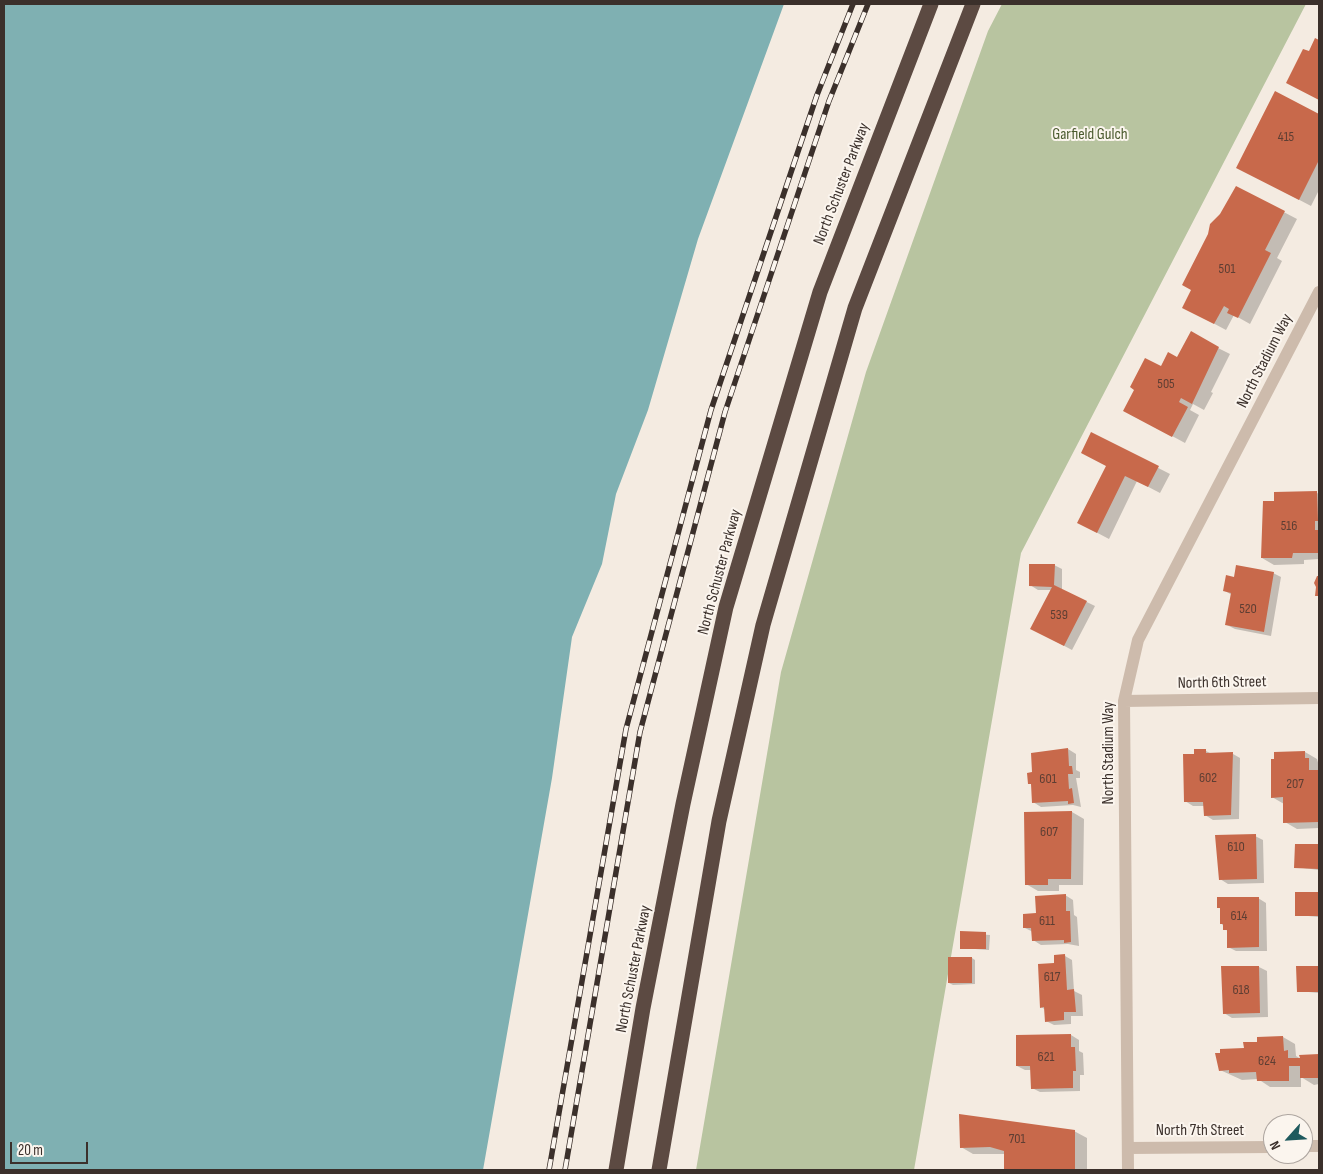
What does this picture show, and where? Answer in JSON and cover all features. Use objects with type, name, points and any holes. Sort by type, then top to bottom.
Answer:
[{"type":"highway","name":"North Schuster Parkway","points":[[616,1170],[644,1008],[680,823],[726,607],[820,292],[931,4]]},
{"type":"highway","points":[[659,1170],[719,821],[763,625],[855,308],[973,4]]},
{"type":"street","name":"North Stadium Way","points":[[1128,1170],[1124,700],[1138,640],[1319,292]]},
{"type":"street","name":"North 6th Street","points":[[1124,700],[1319,698]]},
{"type":"street","name":"North 7th Street","points":[[1128,1148],[1263,1147]]},
{"type":"green space","name":"Garfield Gulch","points":[[1002,4],[1306,4],[1021,553],[914,1170],[696,1170],[781,672],[866,372],[988,31]]},
{"type":"water","points":[[4,4],[784,4],[698,239],[648,410],[616,494],[602,564],[572,637],[552,778],[483,1170],[4,1170]]},
{"type":"building","points":[[1315,38],[1319,40],[1319,100],[1286,83],[1303,49],[1309,51]]},
{"type":"building","points":[[1275,91],[1319,114],[1319,160],[1299,200],[1236,168]]},
{"type":"building","points":[[1236,186],[1285,211],[1265,250],[1271,253],[1238,318],[1227,313],[1229,309],[1224,306],[1214,324],[1182,308],[1191,290],[1182,285],[1208,234],[1210,224],[1220,214]]},
{"type":"building","points":[[1191,331],[1219,347],[1192,404],[1181,398],[1179,402],[1188,407],[1172,437],[1123,411],[1134,390],[1130,387],[1145,358],[1161,366],[1168,352],[1177,357]]},
{"type":"building","points":[[1091,432],[1159,466],[1148,487],[1125,476],[1097,533],[1077,523],[1106,466],[1081,453]]},
{"type":"building","points":[[1317,491],[1318,521],[1315,521],[1315,530],[1319,530],[1319,553],[1293,553],[1292,558],[1261,558],[1263,501],[1274,501],[1274,492]]},
{"type":"building","points":[[1029,564],[1055,564],[1054,585],[1087,601],[1064,646],[1030,629],[1052,587],[1029,586]]},
{"type":"building","points":[[1236,565],[1274,572],[1264,632],[1225,625],[1231,593],[1223,591],[1226,575],[1234,577]]},
{"type":"building","points":[[1317,576],[1319,576],[1319,596],[1315,596],[1316,587],[1314,583]]},
{"type":"building","points":[[1068,748],[1069,766],[1072,766],[1073,774],[1068,774],[1069,789],[1072,788],[1074,803],[1068,804],[1068,801],[1032,803],[1031,784],[1028,784],[1027,773],[1032,772],[1031,753]]},
{"type":"building","points":[[1194,749],[1206,749],[1206,753],[1233,752],[1231,815],[1204,816],[1203,802],[1184,802],[1183,754],[1194,754]]},
{"type":"building","points":[[1305,751],[1305,758],[1309,758],[1309,770],[1319,770],[1319,822],[1283,823],[1283,797],[1271,798],[1271,759],[1274,759],[1274,752]]},
{"type":"building","points":[[1072,811],[1071,879],[1048,879],[1048,885],[1025,885],[1024,812]]},
{"type":"building","points":[[1256,834],[1257,879],[1219,880],[1215,835]]},
{"type":"building","points":[[1295,844],[1319,844],[1319,869],[1294,868]]},
{"type":"building","points":[[1295,892],[1319,892],[1319,916],[1295,916]]},
{"type":"building","points":[[1066,894],[1066,911],[1070,911],[1071,942],[1064,943],[1064,940],[1032,941],[1031,928],[1023,928],[1023,914],[1036,913],[1035,896]]},
{"type":"building","points":[[1217,897],[1259,897],[1259,947],[1227,948],[1227,930],[1223,930],[1223,924],[1220,924],[1220,908],[1217,908]]},
{"type":"building","points":[[960,931],[986,932],[986,949],[960,949]]},
{"type":"building","points":[[1065,954],[1067,990],[1074,989],[1076,1012],[1064,1012],[1064,1020],[1045,1022],[1044,1007],[1040,1008],[1038,964],[1054,963],[1054,955]]},
{"type":"building","points":[[948,957],[972,957],[972,983],[948,983]]},
{"type":"building","points":[[1221,966],[1259,966],[1260,1013],[1223,1014]]},
{"type":"building","points":[[1296,966],[1319,966],[1319,992],[1297,992]]},
{"type":"building","points":[[1071,1034],[1071,1047],[1075,1047],[1076,1071],[1073,1071],[1073,1088],[1031,1089],[1030,1066],[1016,1066],[1016,1035]]},
{"type":"building","points":[[1283,1036],[1284,1051],[1288,1050],[1288,1058],[1300,1058],[1299,1055],[1319,1054],[1319,1078],[1300,1078],[1300,1066],[1289,1066],[1289,1081],[1257,1081],[1256,1072],[1229,1073],[1229,1070],[1219,1071],[1215,1053],[1220,1053],[1220,1049],[1244,1048],[1243,1042],[1257,1042],[1257,1037]]},
{"type":"building","points":[[959,1114],[1075,1130],[1075,1170],[1004,1170],[1004,1151],[990,1147],[960,1148]]},
{"type":"railway","points":[[549,1170],[626,729],[711,410],[817,95],[853,4]]},
{"type":"railway","points":[[565,1170],[640,732],[725,412],[829,101],[868,4]]}]
